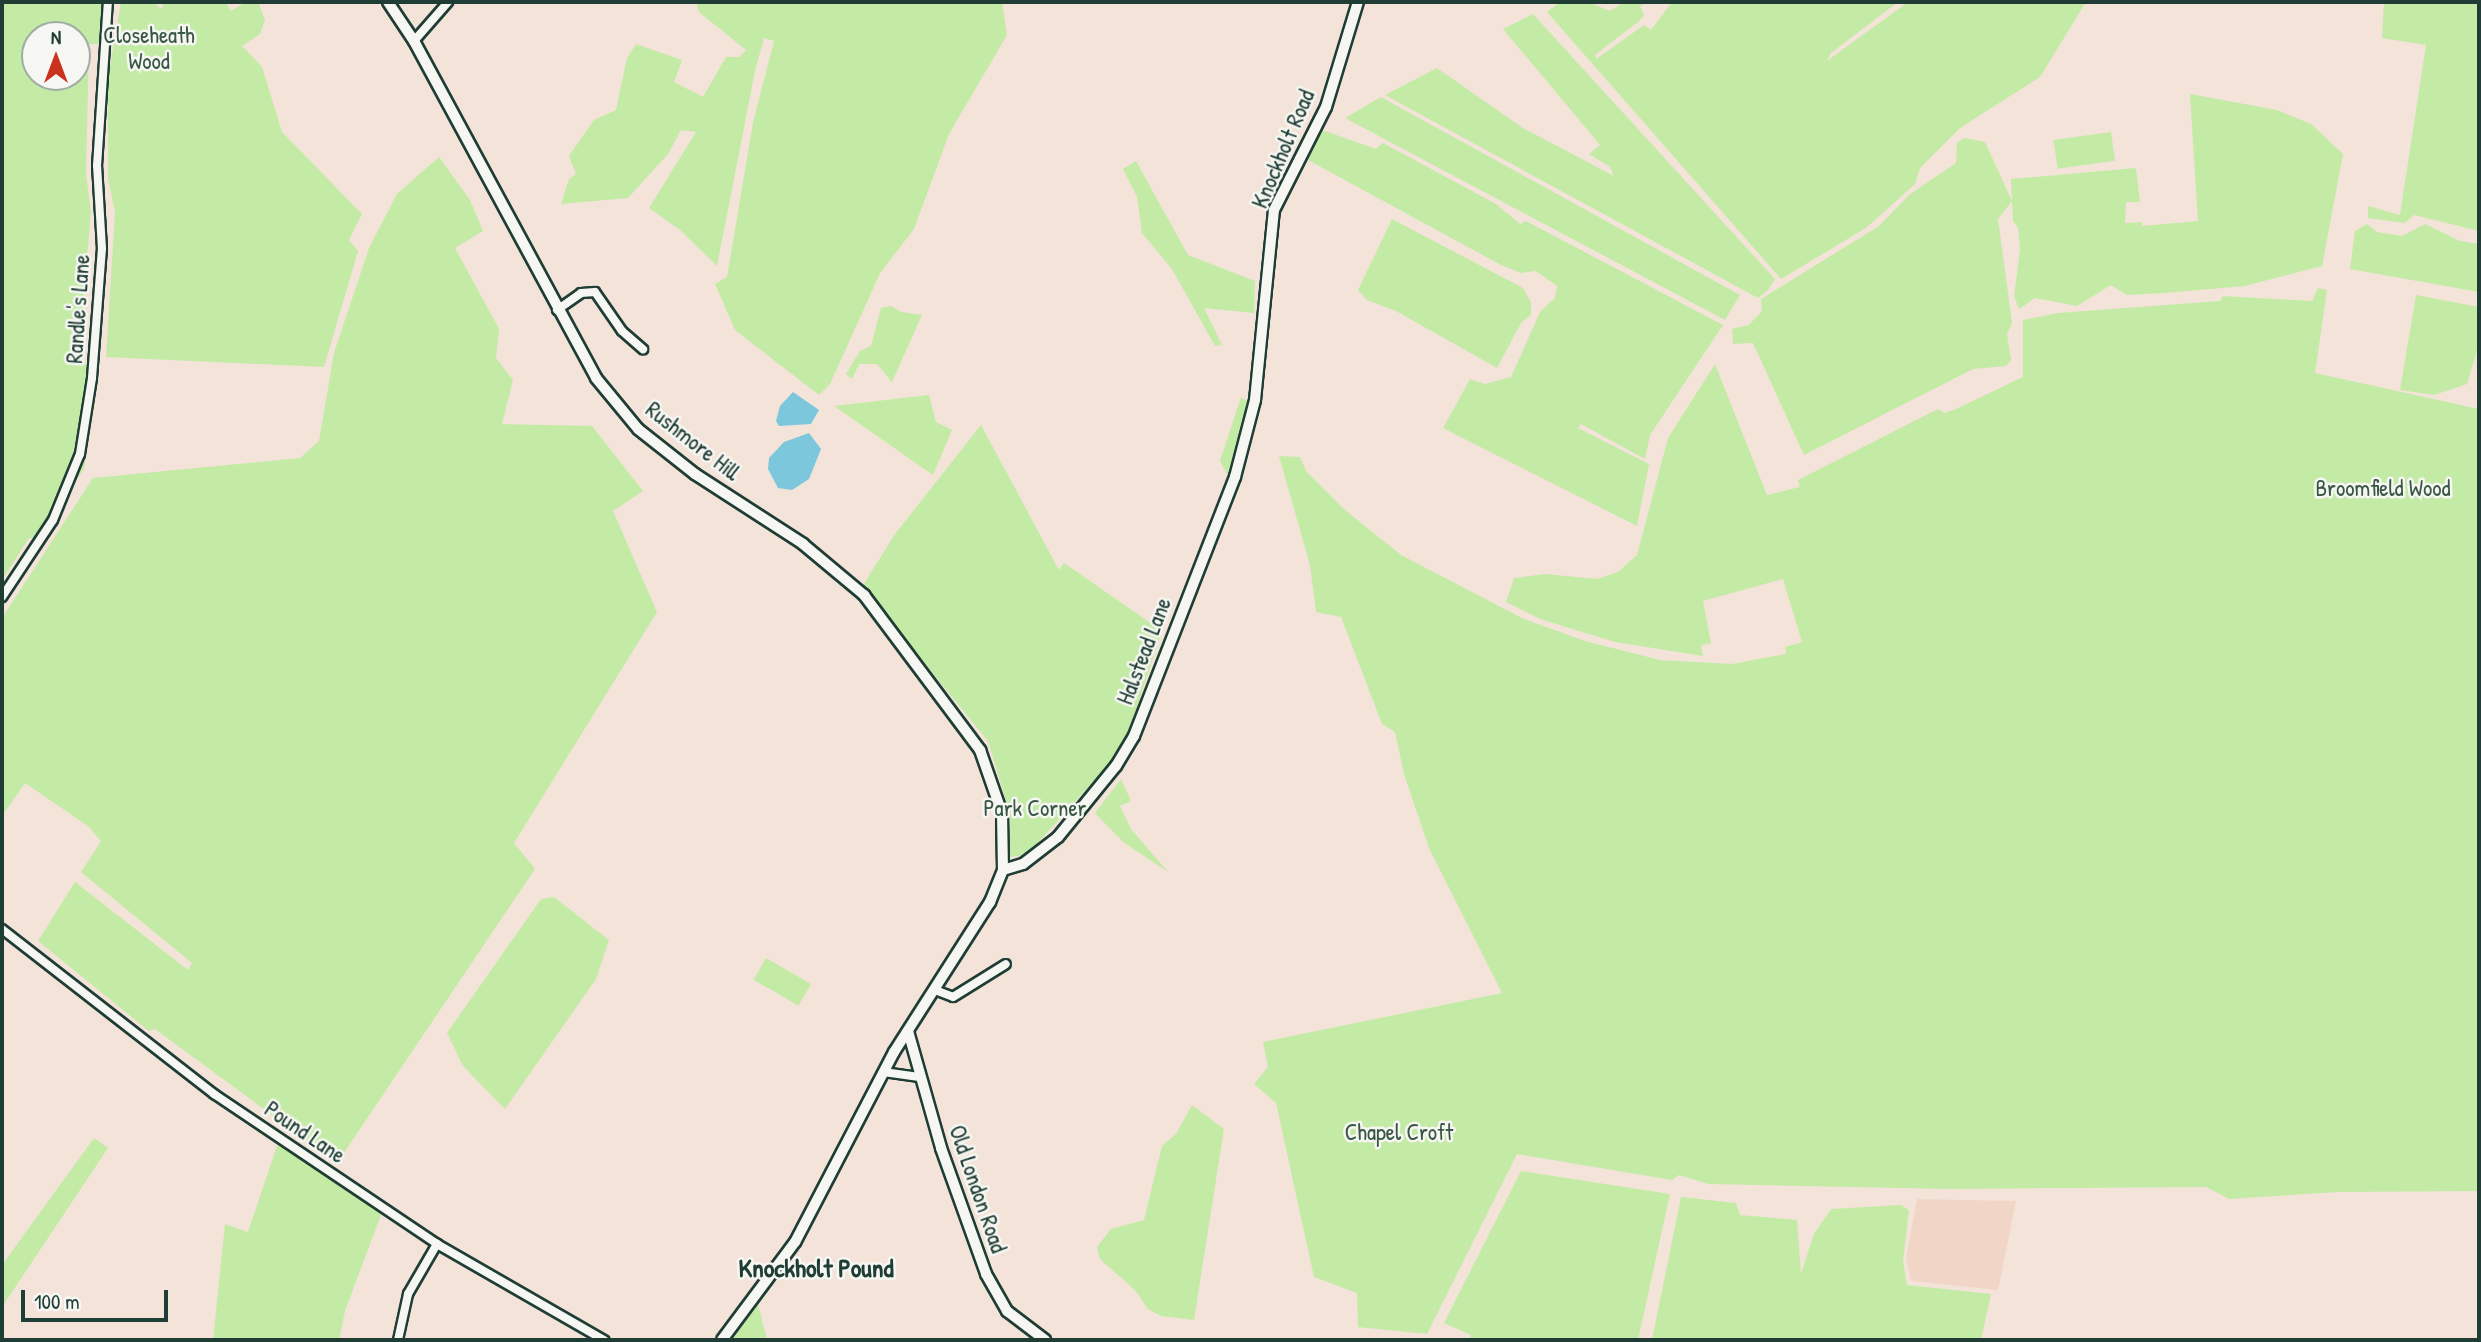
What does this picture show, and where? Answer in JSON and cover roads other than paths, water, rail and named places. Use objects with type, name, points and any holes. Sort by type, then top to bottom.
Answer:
[{"type":"street","name":"Randle's Lane","points":[[2,597],[53,520],[80,454],[92,378],[102,249],[97,166],[107,2]]},
{"type":"street","name":"Rushmore Hill","points":[[388,2],[414,41],[596,378],[638,429],[695,474],[803,544],[864,595],[980,750],[1002,813],[1003,870]]},
{"type":"street","points":[[414,41],[448,2]]},
{"type":"street","name":"Knockholt Road","points":[[1255,400],[1274,210],[1326,107],[1358,2]]},
{"type":"street","points":[[557,310],[581,293],[595,292],[622,331],[643,349]]},
{"type":"street","name":"Halstead Lane","points":[[1003,870],[1023,864],[1058,837],[1116,766],[1134,736],[1235,477],[1255,400]]},
{"type":"street","points":[[722,1340],[795,1242],[884,1072],[990,902],[1003,870]]},
{"type":"street","name":"Pound Lane","points":[[2,929],[214,1094],[437,1244],[604,1340]]},
{"type":"street","points":[[934,990],[953,997],[1006,964]]},
{"type":"street","name":"Old London Road","points":[[908,1031],[919,1077],[954,1188],[991,1285],[1014,1318],[1045,1340]]},
{"type":"street","points":[[884,1072],[919,1077]]},
{"type":"street","points":[[398,1340],[408,1294],[437,1244]]},
{"type":"water","points":[[793,392],[819,410],[811,424],[779,426],[776,421],[780,406]]},
{"type":"water","points":[[809,433],[821,449],[809,479],[792,490],[778,488],[768,469],[769,458],[784,442]]},
{"type":"district","name":"Knockholt Pound","points":[[816,1268]]},
{"type":"park label","name":"Closeheath Wood","points":[[149,48]]},
{"type":"park label","name":"Broomfield Wood","points":[[2383,488]]},
{"type":"park label","name":"Park Corner","points":[[1035,808]]},
{"type":"park label","name":"Chapel Croft","points":[[1399,1132]]}]
